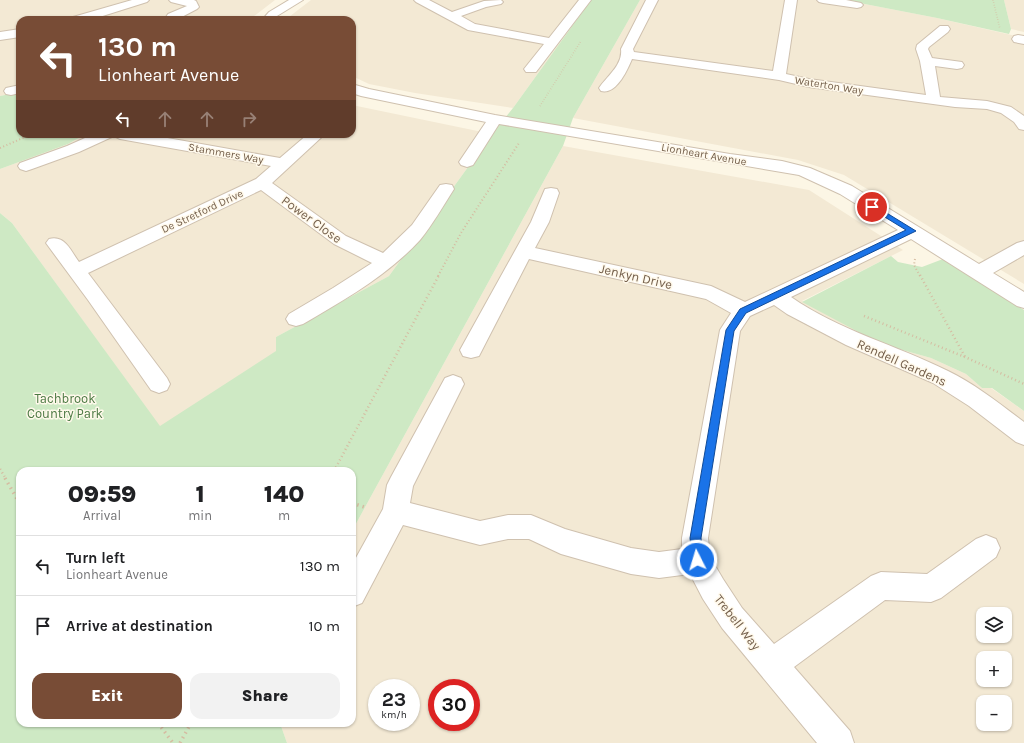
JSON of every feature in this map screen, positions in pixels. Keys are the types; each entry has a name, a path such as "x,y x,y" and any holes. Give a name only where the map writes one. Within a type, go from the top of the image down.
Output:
{"street":[{"path":"99,16 143,0"},
{"path":"174,0 192,3 193,7 176,16"},
{"path":"272,16 297,0"},
{"path":"420,0 472,27 485,31 553,42"},
{"path":"531,69 585,0"},
{"path":"606,88 620,72 628,55 627,49 652,0"},
{"path":"779,76 791,0"},
{"path":"823,0 857,5"},
{"path":"451,16 484,4 497,2"},
{"path":"934,100 927,61 922,48 944,29"},
{"path":"0,36 16,34"},
{"name":"Waterton Way","path":"628,55 779,76 808,83 955,103 987,105 1006,110 1019,119 1024,126"},
{"path":"927,61 958,65"},
{"name":"Lionheart Avenue","path":"357,95 730,159 794,168 829,181 903,235 979,273 1024,301"},
{"path":"1006,110 1024,107"},
{"path":"467,162 495,119"},
{"path":"26,166 73,149 98,138"},
{"name":"Stammers Way","path":"142,138 284,164"},
{"name":"De Stretford Drive","path":"76,272 262,182 313,138"},
{"name":"Power Close","path":"262,182 340,240 386,262"},
{"path":"296,320 342,292 386,262 410,240 446,189"},
{"path":"471,350 525,252 540,222 551,193"},
{"path":"743,311 903,235"},
{"path":"55,243 95,295 159,384"},
{"path":"979,273 1024,247"},
{"name":"Jenkyn Drive","path":"525,252 711,293 732,303 743,311"},
{"name":"Rendell Gardens","path":"776,296 794,309 854,340 941,376 977,400 1024,435"},
{"name":"Trebell Way","path":"743,311 730,330 695,538 697,560 713,589 732,618 838,743"},
{"path":"357,583 396,511 400,485 453,384"},
{"path":"396,511 480,533 508,527 531,527 561,541 631,561 659,565 697,560"},
{"path":"771,664 881,586 931,588 986,548"}],"path":[{"path":"993,0 999,29 1005,30"},
{"path":"336,467 461,233 524,135 528,124 584,37"},
{"path":"0,148 23,138"},
{"path":"903,235 916,253 914,266 965,357"},
{"path":"0,469 16,497"},
{"path":"161,727 173,743"},
{"path":"180,743 189,727"}],"shaded area":[{"path":"0,0 275,0 254,16 16,16 16,93 0,96"},
{"path":"311,0 591,0 513,108 415,93 369,84 356,78 356,16 290,16"},
{"path":"640,0 844,0 937,18 1024,38 1024,284 844,175 798,160 573,118"},
{"path":"1004,0 1024,0 1024,32 1011,29"},
{"path":"356,106 492,134 389,276 276,337 277,351 160,427 12,223 0,213 0,169 68,144 79,138 356,138"},
{"path":"563,146 809,190 903,250 802,301 881,344 931,358 966,374 982,388 991,388 1024,411 1024,743 287,743 281,727 356,727 356,524"}],"green space":[{"name":"Tachbrook Country Park","path":"591,0 640,0 573,118 563,146 356,524 356,467 16,467 16,727 281,727 287,743 0,743 0,213 12,223 160,426 276,351 276,337 389,276 492,134 513,108"},
{"path":"844,0 1004,0 1011,29 1009,34"},
{"path":"16,93 16,138 79,138 68,144 0,169 0,96"},
{"path":"891,256 898,262 922,267 943,259 1024,310 1024,411 992,388 982,388 966,374 931,358 881,344 802,302"}],"route":[{"path":"697,560 695,538 730,330 743,311 894,238 912,231 872,207"}]}
